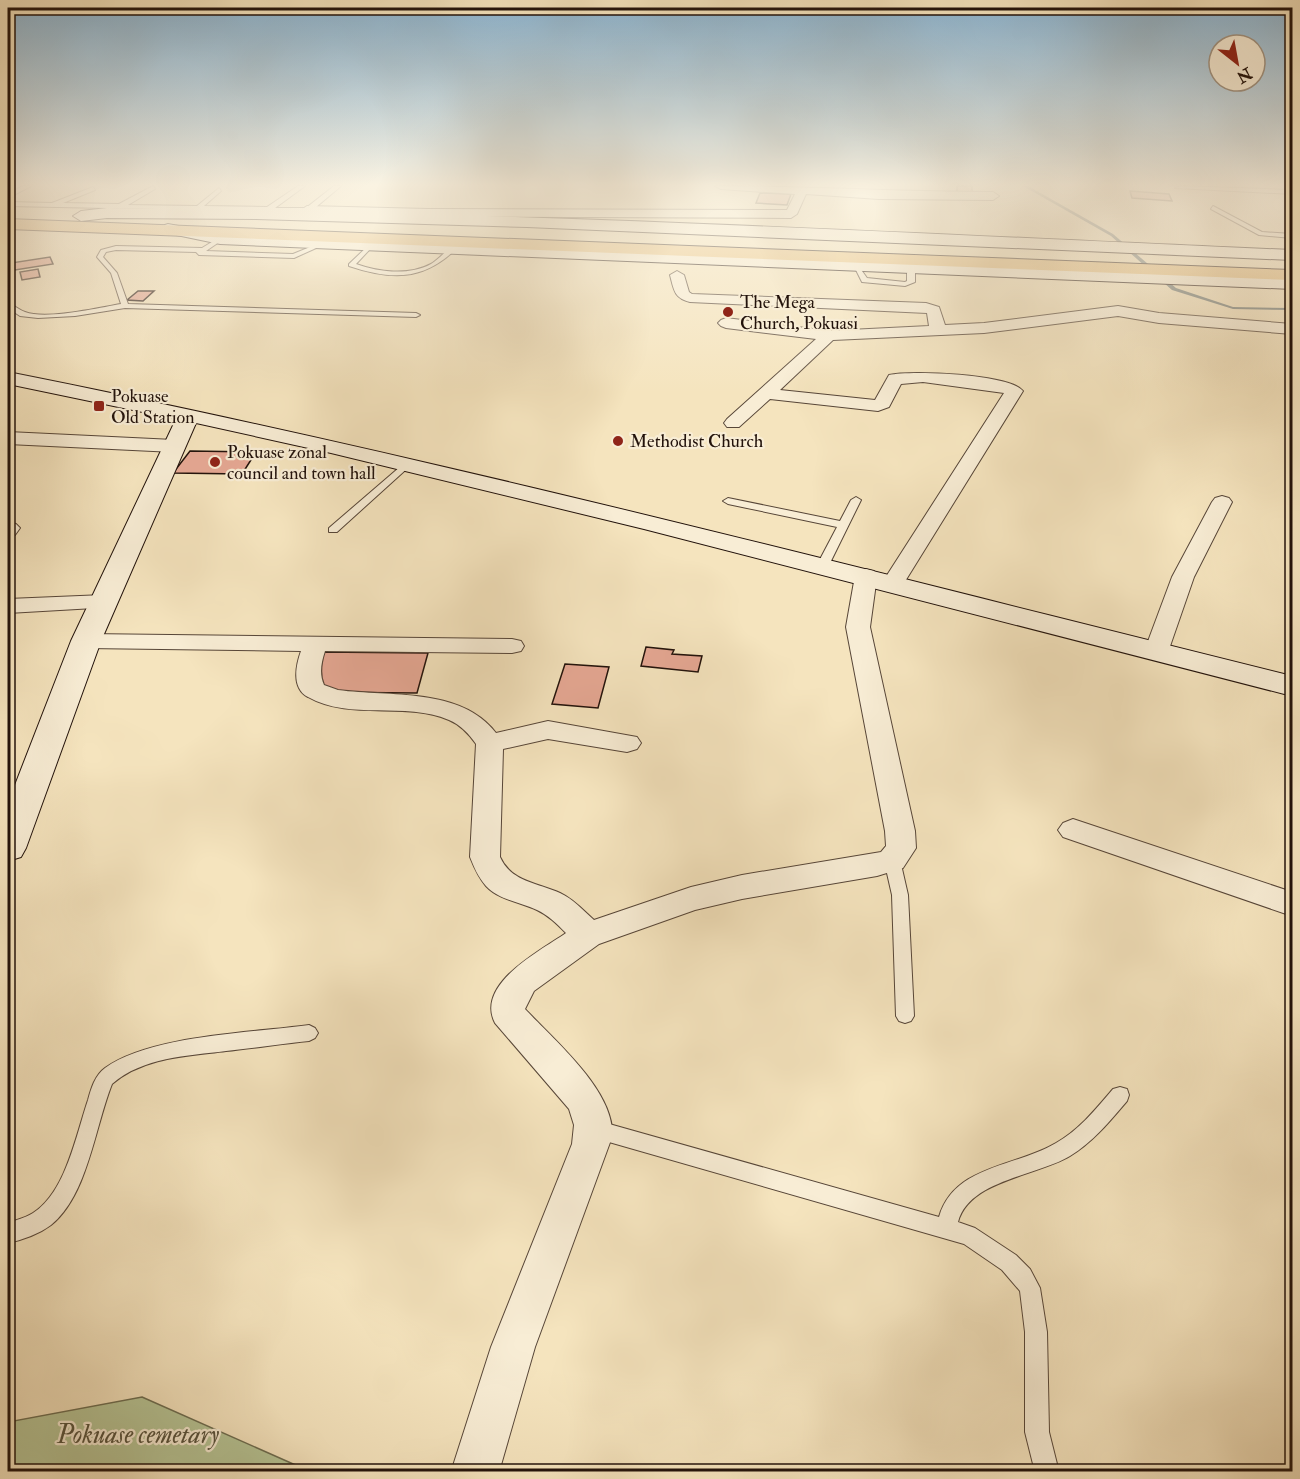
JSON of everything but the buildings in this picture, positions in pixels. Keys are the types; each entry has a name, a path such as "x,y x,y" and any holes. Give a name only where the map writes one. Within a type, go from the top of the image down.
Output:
{"highway":[{"path":"1042,255 1108,257"},
{"path":"1058,255 1108,257"},
{"path":"1154,259 1293,264"},
{"path":"1154,259 1293,275"}],"main road":[{"path":"578,255 913,268 1108,257 1154,259 1292,255"},
{"path":"1102,255 1154,259 1200,255"},
{"path":"1154,259 1293,284"},
{"path":"8,378 408,463 879,579 1293,686"},
{"path":"8,848 86,641 189,415"}],"street":[{"path":"677,275 682,295 690,298 927,307 934,310 938,331"},
{"path":"726,323 829,336 984,328 1118,311 1159,318 1293,329"},
{"path":"733,423 829,336"},
{"path":"475,1472 492,1408 516,1336 595,1129 591,1113 582,1097 507,1013 510,999 522,981 588,935 691,899 742,887 877,865 892,860 901,848 900,831 858,627 879,579 1014,391 1005,386 923,377 895,380 884,403 878,406 764,393"},
{"path":"8,438 174,446"},
{"path":"1156,652 1183,577 1222,502"},
{"path":"8,606 104,602"},
{"path":"86,641 512,646"},
{"path":"315,644 307,669 308,680 315,692 337,697 444,709 465,716 483,729 490,743 484,857 490,872 503,884 561,909 588,935"},
{"path":"490,743 548,730 627,743"},
{"path":"1073,830 1293,904"}],"lane":[{"path":"101,255 100,257 114,273 125,306"},
{"path":"263,255 296,255"},
{"path":"361,255 351,265 370,272 414,272 434,265 446,255"},
{"path":"8,305 23,314 38,315 75,314 125,306 417,315"},
{"path":"333,530 408,463"},
{"path":"823,565 856,500"},
{"path":"728,501 843,525"},
{"path":"892,860 900,895 905,1016"},
{"path":"8,1233 29,1227 46,1217 57,1204 69,1182 100,1090 105,1079 117,1070 142,1058 173,1050 309,1033"},
{"path":"946,1229 955,1202 970,1189 996,1176 1040,1162 1062,1151 1084,1136 1120,1095"},
{"path":"595,1129 968,1235 1005,1257 1029,1287 1037,1331 1035,1417 1038,1450 1047,1472"}],"green space":[{"name":"Pokuase cemetary","path":"142,1397 309,1471 8,1471 8,1422"}],"waterway":[{"path":"1135,255 1174,289 1233,308 1292,309"}],"place":[{"name":"The Mega Church, Pokuasi","path":"728,312"},
{"name":"Pokuase Old Station","path":"99,406"},
{"name":"Methodist Church","path":"618,441"},
{"name":"Pokuase zonal council and town hall","path":"215,462"}]}
